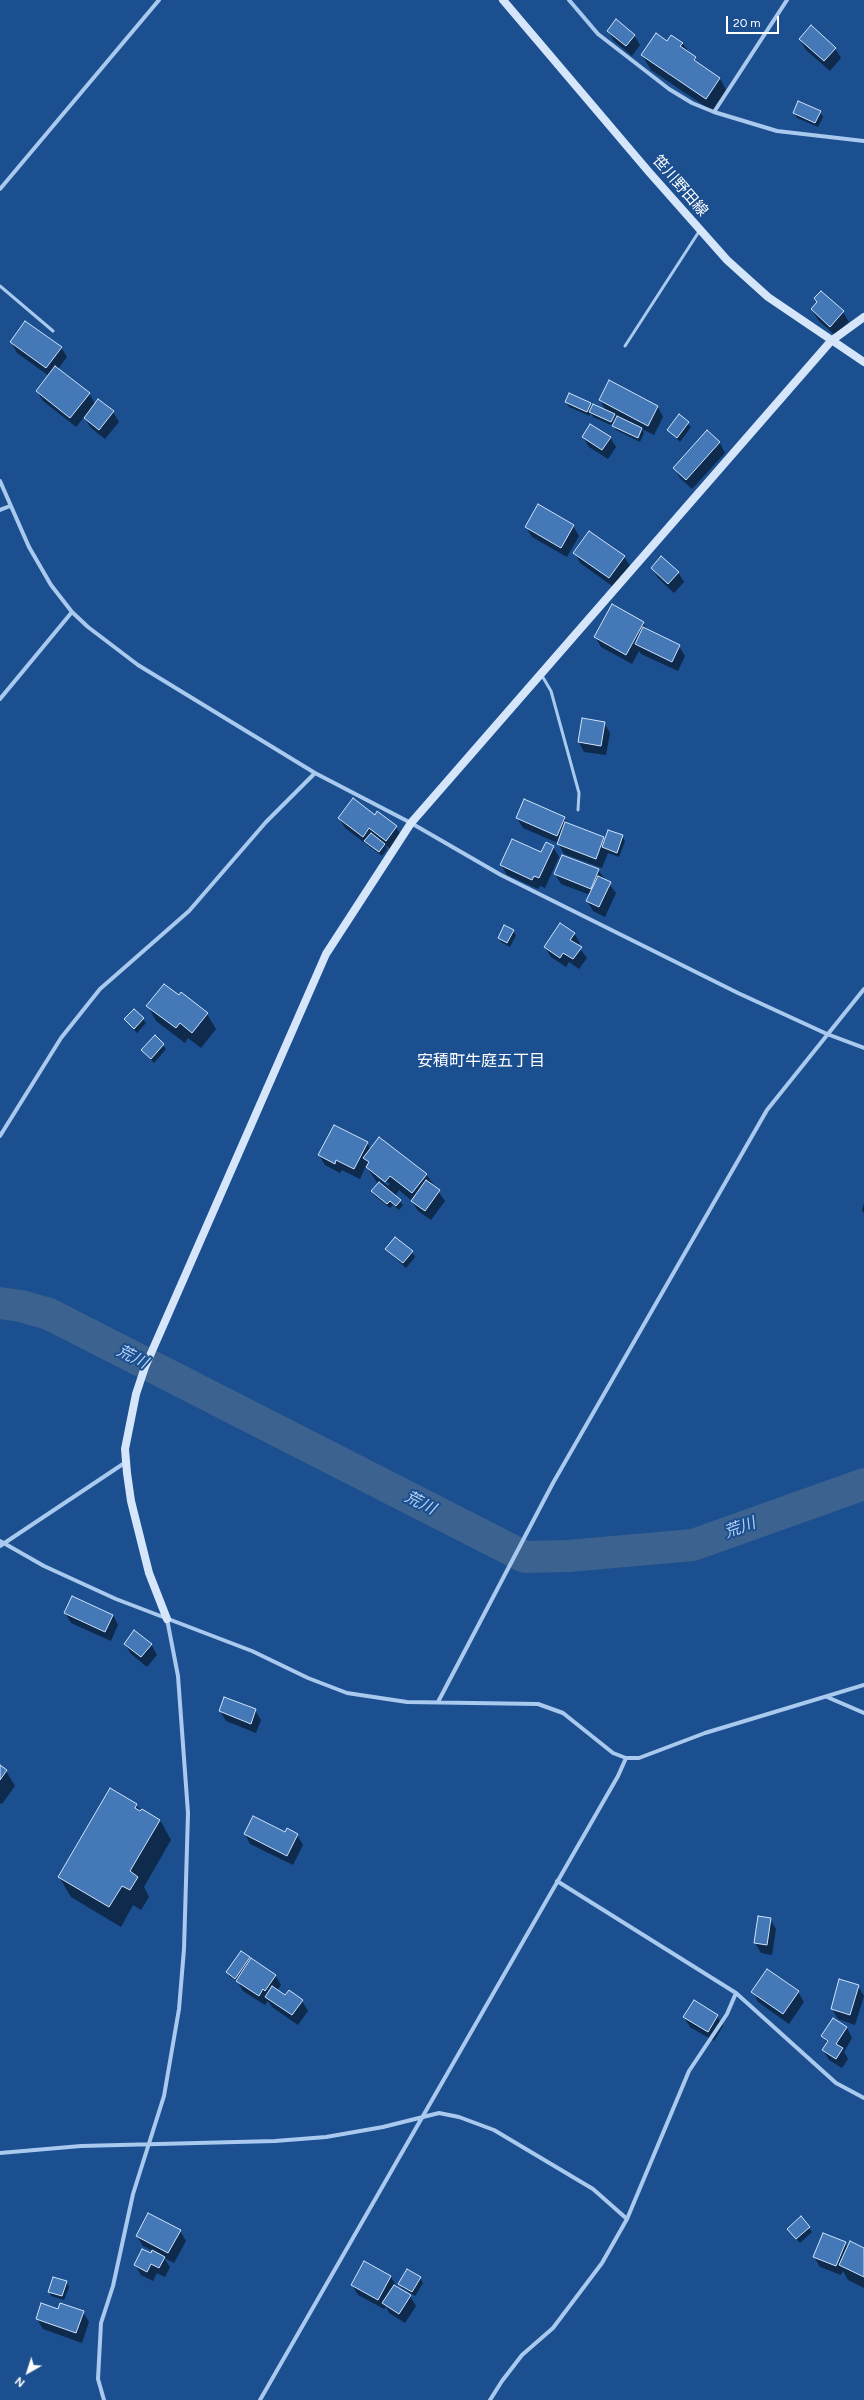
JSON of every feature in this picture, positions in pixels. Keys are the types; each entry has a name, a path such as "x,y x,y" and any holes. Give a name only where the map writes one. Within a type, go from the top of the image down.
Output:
{"street":[{"path":"0,189 159,0"},
{"name":"笹川野田線","path":"503,0 727,260 768,297 864,362"},
{"path":"569,0 598,34 663,85 692,103 714,112 777,131 864,142"},
{"path":"714,112 787,0"},
{"path":"104,2400 98,2379 101,2323 113,2286 133,2194 164,2096 179,2009 184,1949 188,1850 185,1759 178,1676 166,1620 149,1572 131,1501 126,1462 127,1433 136,1394 145,1367 326,954 411,823 831,341 864,317"},
{"path":"0,481 10,506 40,569 72,612 111,646 138,664 315,772 411,823 501,875 738,993 827,1034 864,1048"},
{"path":"0,510 10,506"},
{"path":"0,699 72,612"},
{"path":"0,1136 61,1038 100,989 189,911 266,822 315,772"},
{"path":"438,1702 553,1483 767,1110 864,989"},
{"path":"1,1544 126,1462"},
{"path":"1,1544 81,1583 166,1620 252,1651 308,1678 347,1693 383,1700 538,1704 553,1708 575,1721 613,1753 626,1758 639,1758 705,1733 864,1685"},
{"path":"827,1697 864,1713"},
{"path":"260,2400 618,1776 626,1758"},
{"path":"557,1881 736,1992 836,2083 864,2098"},
{"path":"490,2400 502,2381 522,2355 553,2328 602,2263 626,2219 689,2071 724,2019 736,1992"},
{"path":"0,2153 81,2146 276,2141 326,2137 421,2119 439,2113 459,2117 494,2130 593,2189 626,2219"}],"lane":[{"path":"625,346 700,230"},
{"path":"0,286 53,331"},
{"path":"541,674 553,699 579,793 578,810"}],"building":[{"path":"616,19 635,35 626,46 607,31"},
{"path":"811,25 836,48 824,61 799,39"},
{"path":"656,33 667,41 671,35 683,43 680,46 696,57 694,60 720,78 706,99 641,55"},
{"path":"798,101 821,111 815,123 793,113"},
{"path":"821,291 844,311 830,327 811,309 817,302 814,298"},
{"path":"25,321 62,347 46,368 10,342"},
{"path":"55,366 90,393 70,418 36,391"},
{"path":"609,380 658,406 648,426 599,400"},
{"path":"569,393 591,403 587,412 565,402"},
{"path":"98,399 114,411 99,430 84,418"},
{"path":"593,404 615,414 611,422 589,412"},
{"path":"679,414 689,422 677,438 667,430"},
{"path":"617,416 642,428 638,438 612,426"},
{"path":"590,424 611,437 602,450 582,437"},
{"path":"707,430 720,442 686,480 673,468"},
{"path":"538,504 574,525 561,548 525,527"},
{"path":"589,531 625,556 609,578 573,553"},
{"path":"661,556 679,572 668,584 651,568"},
{"path":"612,604 644,622 626,655 594,637"},
{"path":"643,627 680,645 672,662 635,644"},
{"path":"582,718 605,722 601,746 578,742"},
{"path":"353,798 375,815 377,811 397,826 386,841 369,828 363,837 338,818"},
{"path":"524,799 565,817 557,836 516,818"},
{"path":"565,822 604,837 596,859 557,844"},
{"path":"608,830 623,835 617,853 602,847"},
{"path":"371,833 385,844 379,852 364,841"},
{"path":"512,839 541,852 546,842 554,846 539,878 534,876 532,880 500,865"},
{"path":"562,855 599,869 591,889 554,874"},
{"path":"598,876 611,882 599,907 586,901"},
{"path":"560,923 575,933 570,940 582,947 573,959 563,953 560,958 544,947"},
{"path":"504,925 514,930 507,943 498,938"},
{"path":"164,984 179,995 181,992 208,1013 192,1033 180,1023 176,1028 146,1006"},
{"path":"134,1009 144,1018 134,1029 124,1019"},
{"path":"155,1035 164,1044 151,1059 141,1050"},
{"path":"334,1125 368,1142 354,1169 336,1160 335,1164 318,1155"},
{"path":"379,1137 427,1174 412,1193 390,1176 385,1182 366,1167 369,1162 363,1158"},
{"path":"426,1180 440,1190 425,1211 411,1201"},
{"path":"379,1182 401,1200 396,1206 390,1201 387,1204 371,1191"},
{"path":"395,1237 413,1251 403,1263 385,1249"},
{"path":"72,1596 113,1615 105,1632 64,1613"},
{"path":"134,1630 152,1644 141,1657 124,1644"},
{"path":"224,1697 256,1709 251,1724 219,1711"},
{"path":"0,1765 7,1770 0,1780"},
{"path":"110,1788 137,1804 135,1808 140,1811 142,1809 160,1820 130,1871 138,1877 130,1890 122,1886 109,1907 58,1877"},
{"path":"253,1816 285,1832 287,1828 298,1834 287,1856 244,1834"},
{"path":"758,1916 771,1918 767,1945 754,1943"},
{"path":"241,1951 250,1957 235,1979 226,1972"},
{"path":"251,1958 276,1975 265,1991 263,1989 259,1996 236,1981"},
{"path":"767,1969 799,1991 783,2014 751,1992"},
{"path":"839,1979 859,1985 850,2015 831,2009"},
{"path":"272,1986 285,1995 289,1990 303,2000 292,2015 265,1997"},
{"path":"694,2000 718,2015 708,2032 683,2017"},
{"path":"833,2018 847,2027 836,2044 843,2048 836,2059 822,2050 828,2041 821,2036"},
{"path":"148,2213 181,2230 168,2253 136,2236"},
{"path":"801,2216 810,2227 796,2239 787,2229"},
{"path":"823,2233 846,2242 836,2266 813,2257"},
{"path":"850,2241 864,2248 864,2277 839,2265"},
{"path":"142,2249 151,2253 152,2250 165,2257 159,2268 151,2264 147,2272 134,2265"},
{"path":"364,2261 391,2276 378,2300 351,2285"},
{"path":"407,2269 421,2277 412,2292 398,2284"},
{"path":"53,2277 67,2281 62,2296 48,2292"},
{"path":"394,2285 411,2295 399,2314 382,2303"},
{"path":"41,2303 58,2309 60,2303 84,2311 76,2333 36,2319"}],"waterway":[{"name":"荒川","path":"0,1303 21,1306 49,1314 525,1557 568,1556 693,1545 864,1484"}],"district":[{"name":"安積町牛庭五丁目","path":"481,1061"}]}
